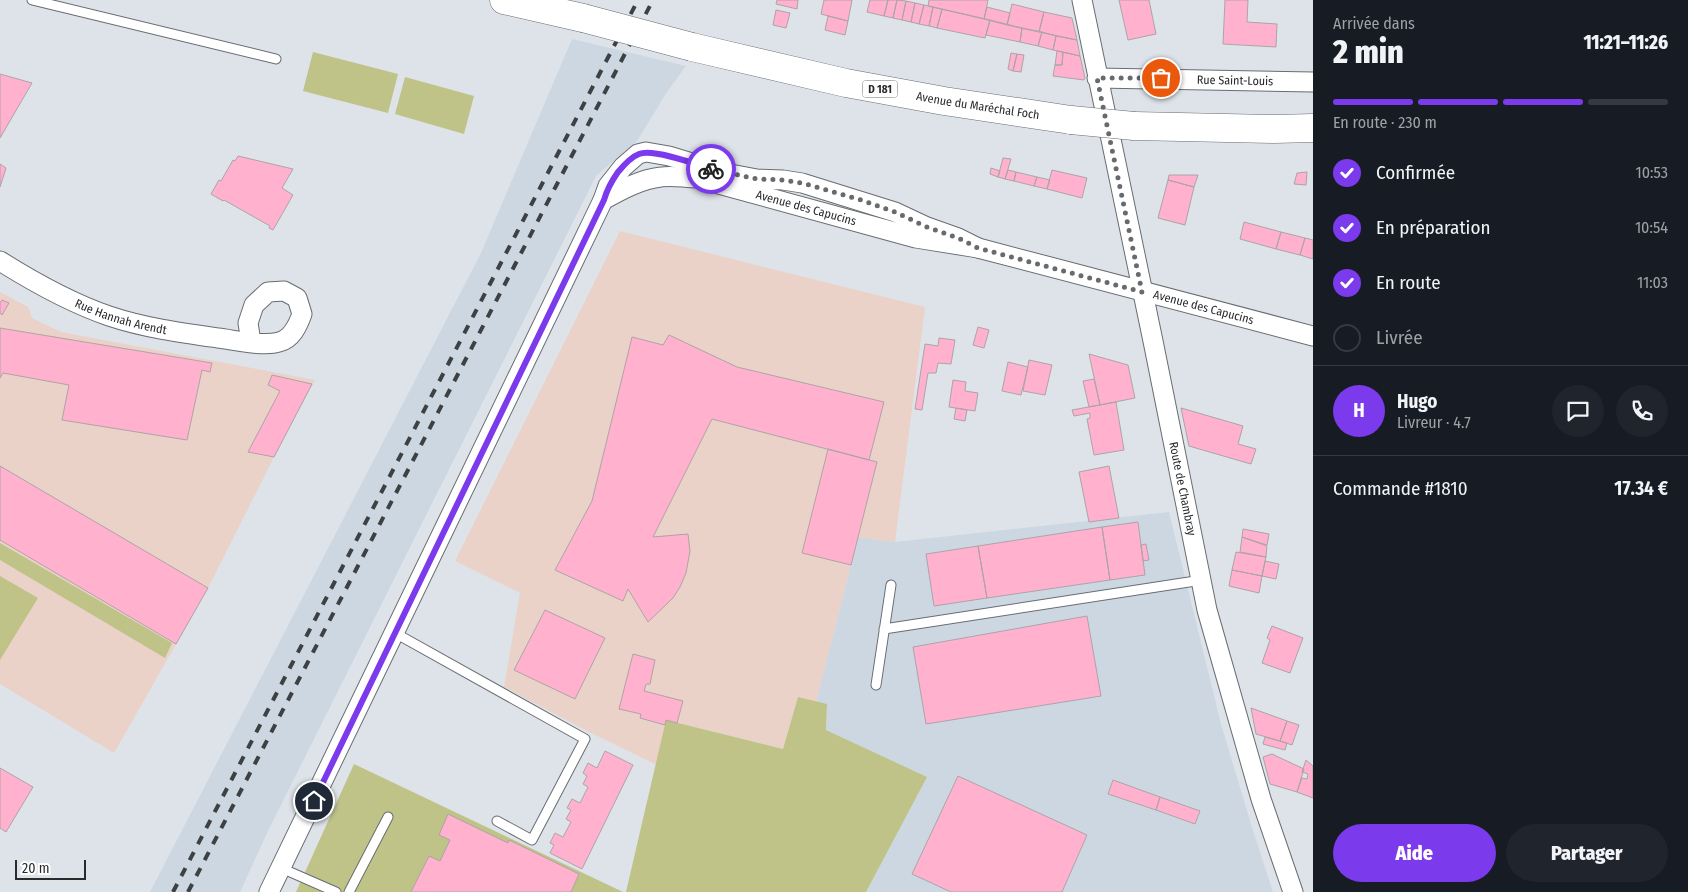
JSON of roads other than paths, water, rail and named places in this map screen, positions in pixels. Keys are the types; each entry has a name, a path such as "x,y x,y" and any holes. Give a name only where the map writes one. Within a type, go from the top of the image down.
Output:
{"main road":[{"name":"Avenue du Maréchal Foch","path":"504,0 846,83 944,101 1070,120 1134,126 1313,128"}],"street":[{"name":"Route de Chambray","path":"1082,0 1207,610 1261,798 1293,892"},
{"name":"Rue Saint-Louis","path":"1097,78 1313,82"},
{"name":"Avenue des Capucins","path":"604,200 608,186 622,167 638,154 646,152 669,156 725,173 757,179 802,183 895,212 978,248"},
{"name":"Avenue des Capucins","path":"604,200 635,184 662,176 697,178 916,238 978,248 1313,336"},
{"path":"269,892 604,200"},
{"name":"Rue Hannah Arendt","path":"0,262 58,295 110,316 163,330 251,342"}],"lane":[{"path":"32,0 276,59"},
{"path":"884,629 1202,580"},
{"path":"876,685 891,585"},
{"path":"395,632 585,739 532,840 497,821"},
{"path":"349,892 388,817"},
{"path":"281,868 336,892"}],"railway":[{"path":"173,892 638,0"},
{"path":"188,892 653,0"}]}
